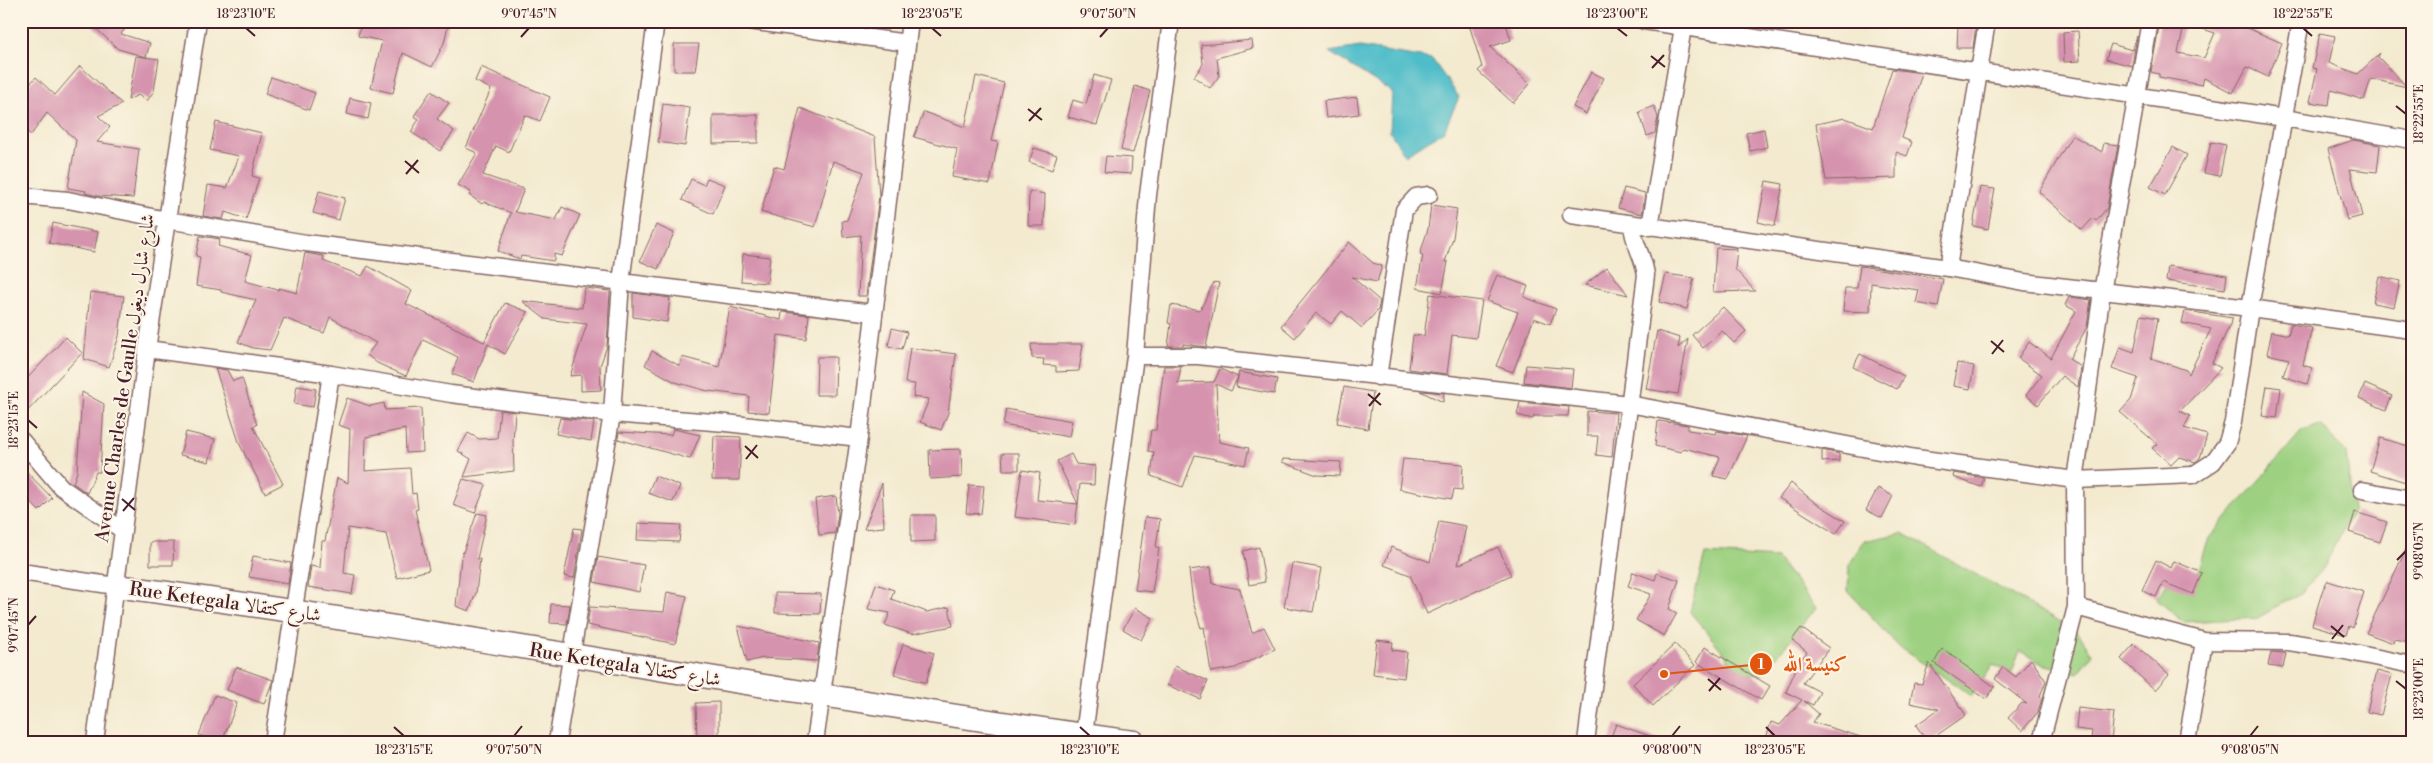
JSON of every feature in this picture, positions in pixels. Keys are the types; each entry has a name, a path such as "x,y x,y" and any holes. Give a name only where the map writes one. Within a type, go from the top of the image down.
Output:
{"street":[{"name":"Avenue Charles de Gaulle شارع شارل ديغول","path":"95,742 147,349 198,21"},
{"path":"557,742 612,414 620,282 656,21"},
{"path":"749,21 907,42"},
{"path":"815,742 859,438 910,21"},
{"path":"1083,738 1135,356 1148,195 1171,21"},
{"path":"1644,21 1684,24 2284,118 2412,140"},
{"path":"1948,268 1987,21"},
{"path":"2041,742 2076,608 2075,480 2102,292 2150,21"},
{"path":"1135,356 1198,356 1629,404 1916,458 2075,480 2193,475 2213,462 2227,443 2231,429 2250,308 2301,21"},
{"path":"1650,227 1684,24"},
{"path":"1378,377 1404,210 1410,201 1416,197 1429,195"},
{"path":"21,196 68,200 168,220 306,243 873,313"},
{"path":"1571,215 1948,268 2024,282 2250,308 2412,330"},
{"path":"1586,742 1646,275 1642,256 1633,236 1632,225"},
{"path":"147,349 331,374 451,394 612,414 726,423 859,438"},
{"path":"273,742 331,374"},
{"path":"21,440 61,487 122,530"},
{"path":"2362,490 2412,499"},
{"path":"21,572 116,586"},
{"name":"Rue Ketegala شارع كتقالا","path":"116,586 293,610 1083,738 1134,742"},
{"path":"2076,608 2204,641 2289,642 2340,650 2412,665"},
{"path":"2187,742 2204,641"}],"green space":[{"path":"2321,425 2346,453 2353,510 2323,569 2302,592 2258,618 2184,622 2156,599 2175,572 2198,572 2209,538 2302,431"},
{"path":"1902,533 2075,630 2093,654 2078,673 2042,664 2020,651 2012,673 1993,665 1972,696 1900,648 1848,591 1849,565 1864,541"},
{"path":"1705,554 1777,558 1816,608 1762,675 1725,671 1729,659 1690,612"}],"water":[{"path":"1360,47 1432,59 1459,97 1444,131 1405,155 1390,132 1392,92 1329,52"}],"building":[{"path":"88,21 131,21 121,34 150,43 146,57 118,49"},
{"path":"362,21 449,21 444,43 432,67 403,53 393,93 371,88 382,41 358,36"},
{"path":"1468,21 1505,21 1511,40 1490,47 1530,84 1513,103 1478,71 1482,67"},
{"path":"2160,21 2185,21 2178,53 2204,58 2215,33 2188,24 2188,21 2231,21 2282,43 2268,77 2247,67 2233,93 2204,78 2202,85 2159,77 2159,74 2151,72"},
{"path":"1958,24 1976,25 1973,48 1957,48"},
{"path":"2078,31 2080,61 2064,62 2063,32"},
{"path":"2320,33 2335,36 2329,63 2358,74 2380,53 2378,57 2407,87 2371,79 2364,100 2331,90 2329,105 2310,102 2317,69 2312,68"},
{"path":"2137,36 2132,66 2106,59 2111,44 2132,50"},
{"path":"1252,40 1253,48 1217,58 1219,76 1210,88 1194,77 1203,64 1201,45"},
{"path":"674,44 699,44 695,71 674,71"},
{"path":"136,56 159,59 154,91 147,101 138,95 128,100"},
{"path":"80,66 122,104 98,116 110,127 97,142 139,149 133,198 98,196 85,193 86,191 68,188 76,140 47,113 31,135 21,128 21,101 27,94 23,91 36,77 55,95"},
{"path":"481,67 550,97 540,121 525,115 509,152 496,146 483,175 524,189 515,212 556,220 562,207 580,215 562,256 554,254 554,261 521,256 520,259 498,251 511,213 484,202 482,204 469,195 471,192 458,185 477,153 466,148 491,89 475,81"},
{"path":"1892,69 1922,73 1902,138 1912,142 1907,156 1896,152 1896,178 1826,180 1816,124 1845,118 1873,128"},
{"path":"1591,72 1604,78 1586,114 1573,107"},
{"path":"1094,75 1111,80 1097,125 1068,117 1073,100 1086,104"},
{"path":"976,76 1004,83 991,141 998,142 990,184 952,177 957,149 914,137 924,112 965,127"},
{"path":"271,77 315,93 309,110 265,94"},
{"path":"1135,86 1150,91 1133,153 1121,150"},
{"path":"431,91 449,103 437,119 454,131 440,151 411,132 419,119 414,116"},
{"path":"1357,97 1359,114 1326,118 1324,101"},
{"path":"350,98 371,103 368,119 347,114"},
{"path":"663,104 690,108 685,146 658,142"},
{"path":"1654,106 1658,117 1655,133 1647,136 1639,112"},
{"path":"800,108 875,137 879,196 866,296 858,296 861,235 843,237 842,221 847,220 864,172 833,161 815,227 761,212 774,166 784,169"},
{"path":"713,115 758,115 758,143 713,144"},
{"path":"216,122 262,133 252,176 259,178 246,219 225,212 223,219 203,216 208,185 227,188 239,156 210,150"},
{"path":"1764,129 1767,147 1750,151 1746,133"},
{"path":"2072,135 2102,152 2104,143 2118,145 2107,208 2096,221 2093,218 2082,230 2039,192"},
{"path":"2353,140 2380,145 2377,172 2350,169 2362,216 2347,220 2328,149"},
{"path":"2211,142 2226,145 2220,176 2204,173"},
{"path":"2173,147 2187,155 2165,195 2150,187"},
{"path":"1034,148 1057,155 1052,170 1029,162"},
{"path":"1106,156 1132,158 1131,174 1104,172"},
{"path":"707,178 725,185 713,214 682,200 691,179 704,185"},
{"path":"1766,181 1783,184 1775,226 1758,222"},
{"path":"1980,187 1995,189 1988,229 1973,226"},
{"path":"1624,188 1645,193 1642,214 1618,208"},
{"path":"319,191 345,198 339,220 313,213"},
{"path":"1029,191 1045,194 1044,226 1028,226"},
{"path":"1431,205 1457,209 1453,238 1445,262 1448,262 1442,293 1417,288 1423,255 1420,254 1428,229"},
{"path":"53,223 98,232 94,252 49,243"},
{"path":"656,225 674,233 658,269 640,261"},
{"path":"200,236 220,239 218,246 252,255 245,281 278,290 279,288 297,293 305,253 324,256 323,261 362,276 368,266 412,291 406,304 484,342 505,303 528,312 505,354 488,344 474,382 452,374 458,357 423,340 406,376 377,363 367,355 376,343 330,317 324,333 284,318 270,350 253,348 238,342 256,300 221,292 221,290 196,286 200,257 196,256"},
{"path":"1349,242 1373,263 1382,266 1377,282 1352,277 1380,301 1378,310 1362,328 1342,311 1331,324 1316,313 1295,338 1281,326"},
{"path":"1716,248 1737,249 1735,269 1755,291 1713,292"},
{"path":"743,254 770,257 767,283 741,281"},
{"path":"1860,266 1943,279 1938,307 1916,303 1919,290 1871,283 1870,312 1843,311 1845,288 1857,288"},
{"path":"2168,266 2227,275 2225,289 2166,281"},
{"path":"1607,267 1628,295 1585,285"},
{"path":"1666,274 1694,278 1687,309 1659,302"},
{"path":"1497,275 1528,286 1524,297 1556,309 1550,324 1534,318 1513,372 1496,366 1518,312 1487,301"},
{"path":"2379,276 2400,281 2394,307 2373,303"},
{"path":"1214,282 1219,283 1206,347 1183,344 1183,346 1168,346 1171,324 1168,323 1171,305 1200,310"},
{"path":"584,288 610,291 607,346 600,366 601,390 581,391 581,375 570,376 587,324 545,319 522,301 582,308"},
{"path":"90,292 124,296 119,336 109,367 84,359"},
{"path":"633,293 670,298 667,322 633,317"},
{"path":"1430,294 1482,301 1476,338 1452,335 1447,374 1409,369 1413,335 1424,336"},
{"path":"2069,297 2091,300 2087,327 2069,359 2081,367 2078,387 2062,376 2038,405 2026,395 2042,375 2018,358 2029,342 2051,358 2076,311 2065,305"},
{"path":"730,307 781,320 782,312 809,315 806,339 778,335 769,413 748,411 749,396 708,391 675,382 645,365 652,351 680,366 682,357 719,367"},
{"path":"1723,307 1746,331 1734,343 1722,331 1703,348 1692,335"},
{"path":"2185,311 2233,318 2212,363 2221,368 2180,411 2190,416 2184,428 2207,435 2200,458 2195,462 2179,457 2171,465 2152,448 2157,444 2120,412 2131,400 2138,378 2112,369 2120,347 2134,352 2141,315 2158,318 2151,358 2186,370 2189,374 2211,329 2182,323"},
{"path":"2291,324 2312,328 2303,365 2312,368 2307,384 2283,376 2289,359 2267,354 2272,331 2288,335"},
{"path":"892,328 907,332 902,349 888,346"},
{"path":"1657,331 1680,338 1678,348 1688,339 1678,394 1646,389"},
{"path":"66,337 82,353 21,418 21,385"},
{"path":"1031,344 1083,344 1079,371 1056,372 1056,366 1043,365 1044,359 1032,358"},
{"path":"910,348 956,354 948,413 941,430 920,422 929,399 913,397 915,384 905,383"},
{"path":"1860,354 1904,376 1897,389 1853,367"},
{"path":"817,357 836,357 835,395 816,395"},
{"path":"1957,363 1974,366 1970,389 1953,386"},
{"path":"1526,365 1573,369 1571,388 1524,382"},
{"path":"1164,366 1181,366 1178,383 1214,382 1220,369 1238,377 1231,391 1216,384 1219,442 1249,448 1245,465 1195,455 1183,487 1151,476 1154,452 1148,451 1151,430 1156,430"},
{"path":"215,368 227,370 233,381 242,378 257,425 253,426 283,484 265,493 240,445"},
{"path":"1239,372 1277,379 1274,394 1236,387"},
{"path":"2365,384 2392,396 2386,410 2359,398"},
{"path":"297,386 316,389 313,407 294,404"},
{"path":"2267,386 2281,388 2277,418 2262,416"},
{"path":"1344,387 1373,392 1368,429 1337,423"},
{"path":"1420,391 1444,393 1443,402"},
{"path":"82,392 104,404 100,472 96,472 87,493 73,483 77,472"},
{"path":"347,398 370,406 384,403 385,410 421,408 423,452 406,453 405,429 366,437 365,471 410,468 412,494 416,493 418,509 415,510 429,570 397,578 386,534 348,528 344,573 355,575 352,594 308,587 311,566 320,568 322,541 325,541 337,478 348,483 350,429 338,425"},
{"path":"1520,402 1569,407 1568,416 1534,416 1533,419 1517,415"},
{"path":"1006,409 1072,421 1069,437 1003,425"},
{"path":"500,410 515,412 513,441 514,471 464,477 471,459 458,451 468,433 479,439 497,438"},
{"path":"1587,411 1616,413 1612,457 1596,455 1598,436 1587,436"},
{"path":"560,418 594,422 591,441 556,434"},
{"path":"1658,421 1688,425 1688,430 1716,434 1717,431 1747,436 1728,479 1713,476 1720,457 1683,448 1681,452 1655,446"},
{"path":"673,429 700,435 690,459 618,439 619,432 671,435"},
{"path":"186,432 215,439 209,462 180,455"},
{"path":"714,436 741,437 739,480 712,480"},
{"path":"2380,438 2412,447 2412,484 2370,471"},
{"path":"961,449 962,477 930,479 929,450"},
{"path":"1822,450 1839,454 1839,461 1822,462"},
{"path":"1002,453 1019,453 1019,470 1003,470"},
{"path":"1071,454 1076,464 1095,466 1094,485 1080,484 1078,504 1057,461"},
{"path":"1283,459 1341,462 1340,476 1317,475 1282,462"},
{"path":"1403,459 1463,464 1462,490 1454,489 1452,499 1399,489"},
{"path":"21,466 52,498 39,511 21,492"},
{"path":"1022,470 1040,473 1037,500 1078,504 1075,525 1015,517"},
{"path":"1954,473 1984,478 1981,487 1953,477"},
{"path":"655,476 680,486 673,502 648,493"},
{"path":"463,479 486,485 475,513 453,505"},
{"path":"882,483 884,527 864,529"},
{"path":"1791,483 1813,501 1845,521 1836,534 1779,498"},
{"path":"969,485 984,486 981,514 966,513"},
{"path":"1878,488 1893,496 1882,518 1866,510"},
{"path":"836,496 838,514 835,533 819,535 815,499"},
{"path":"2355,512 2387,522 2380,542 2349,532"},
{"path":"477,513 487,515 477,559 480,559 476,593 469,611 456,606 461,558"},
{"path":"911,515 935,515 935,541 911,542"},
{"path":"1145,517 1160,519 1156,547 1159,548 1152,592 1135,590"},
{"path":"1439,521 1466,526 1458,565 1498,547 1511,575 1427,614 1410,575 1384,565 1391,547 1430,562"},
{"path":"638,523 681,525 679,542 637,540"},
{"path":"574,528 582,529 574,578 564,576"},
{"path":"2412,537 2412,629 2409,642 2394,639 2393,643 2366,633"},
{"path":"150,542 174,542 173,565 150,565"},
{"path":"1259,547 1265,582 1249,585 1243,551"},
{"path":"253,556 291,563 288,584 249,577"},
{"path":"598,557 644,565 639,592 594,582"},
{"path":"2156,560 2171,568 2174,561 2202,573 2193,594 2163,582 2156,597 2142,590"},
{"path":"1292,563 1321,568 1313,612 1284,607"},
{"path":"1211,567 1213,584 1240,589 1252,633 1264,627 1275,649 1235,668 1211,672 1204,627 1201,628 1193,602 1189,570"},
{"path":"1633,572 1655,580 1657,573 1679,580 1669,609 1677,613 1664,636 1636,620 1651,594 1628,586"},
{"path":"2328,581 2364,592 2353,628 2349,626 2346,635 2312,625 2323,589"},
{"path":"876,584 894,590 891,599 927,612 949,607 953,626 912,634 885,625 890,613 868,609"},
{"path":"667,592 687,596 675,644 587,625 590,607 664,612"},
{"path":"775,593 821,594 820,614 775,613"},
{"path":"551,604 570,605 567,624 550,623"},
{"path":"1135,608 1153,618 1141,640 1123,629"},
{"path":"738,626 819,643 817,661 763,658 747,662"},
{"path":"1801,628 1829,648 1803,683 1820,692 1813,705 1804,701 1819,714 1812,722 1864,738 1864,742 1765,742 1771,722 1780,725 1802,700 1786,692 1798,664 1807,652 1792,640"},
{"path":"1377,640 1393,642 1392,650 1407,652 1404,678 1373,674"},
{"path":"903,644 934,653 926,683 894,674"},
{"path":"1675,644 1695,665 1653,706 1633,684"},
{"path":"2134,644 2169,674 2155,690 2121,659"},
{"path":"1705,647 1770,686 1761,700 1696,662"},
{"path":"1942,649 1961,660 1960,662 1995,687 1986,699 1934,663"},
{"path":"2271,652 2286,653 2283,668 2268,666"},
{"path":"2031,659 2046,681 2040,696 2042,698 2038,712 2022,731 2008,718 2022,703 2027,704 1995,679 2003,667 2016,677"},
{"path":"1929,663 1966,715 1927,742 1916,725 1939,709 1910,703 1914,683 1922,684"},
{"path":"1175,666 1208,681 1200,699 1167,685"},
{"path":"236,667 273,680 264,704 227,690"},
{"path":"2377,671 2392,675 2381,715 2367,712"},
{"path":"215,695 237,703 222,742 199,735"},
{"path":"719,702 719,742 697,742 696,703"},
{"path":"2078,708 2114,712 2111,742 2091,740 2092,731 2076,729"},
{"path":"1616,724 1661,740 1660,742 1609,742"}],"place":[{"name":"كنيسة الله","path":"1664,674"}]}
